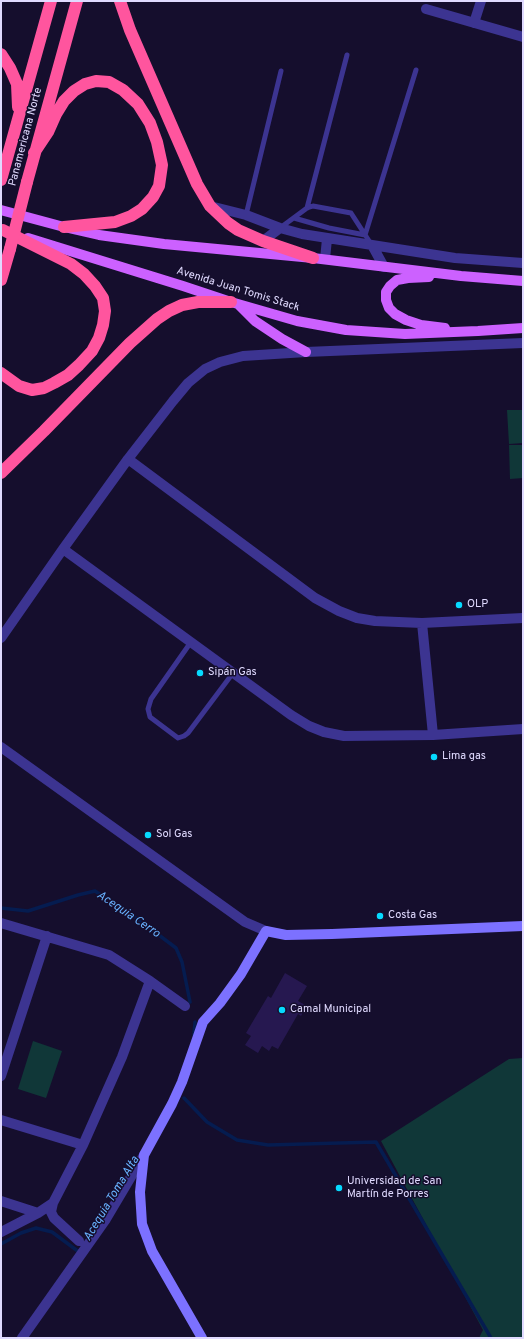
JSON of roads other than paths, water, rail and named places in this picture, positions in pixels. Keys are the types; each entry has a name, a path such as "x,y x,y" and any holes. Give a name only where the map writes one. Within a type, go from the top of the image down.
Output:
{"highway":[{"name":"Panamericana Norte","path":"2,178 51,1"},
{"name":"Panamericana Norte","path":"1,280 34,154 77,1"},
{"path":"120,1 130,30 197,184 210,206 238,230 263,242 319,259"},
{"path":"1,54 10,68 16,84 19,115"},
{"path":"34,154 64,102 85,84 96,81 109,82 123,90 138,104 150,123 157,142 162,165 159,186 153,198 142,209 131,216 115,222 64,227"},
{"path":"1,373 19,386 32,390 44,388 54,384 68,375 92,351 104,325 105,311 103,298 84,274 71,264 2,230"},
{"path":"1,473 130,343 157,319 182,305 198,302 235,304"}],"main road":[{"path":"1,210 100,235 164,244 319,259 461,276 523,281"},
{"name":"Avenida Juan Tomis Stack","path":"2,230 183,286 235,304 297,322 346,330 405,334 478,332 523,328"},
{"path":"461,276 408,278 397,280 386,292 386,300 389,308 395,314 406,320 421,324 478,332"},
{"path":"235,304 255,321 282,339 306,352"}],"street":[{"path":"474,23 481,1"},
{"path":"426,9 523,37"},
{"path":"210,206 246,215 280,228 327,239 455,258 523,263"},
{"path":"263,242 280,228"},
{"path":"319,259 327,239"},
{"path":"372,245 384,267"},
{"path":"1,638 63,548 128,459 188,383 205,369 220,362 242,356 523,343"},
{"path":"128,459 315,598 339,611 357,618 375,621 422,623 523,618"},
{"path":"63,548 291,715 309,726 324,732 344,736 433,735 523,729"},
{"path":"422,623 433,735"},
{"path":"1,747 245,922 266,931 286,935 523,926"},
{"path":"1,923 110,955 150,980 185,1006"},
{"path":"22,1338 106,1219 172,1104 182,1082 203,1022 220,1003 241,974 266,931"},
{"path":"1,1076 47,936"},
{"path":"79,1241 54,1218 51,1212 53,1203 83,1145 122,1057 150,980"},
{"path":"1,1120 83,1145"},
{"path":"144,1155 140,1192 142,1224 152,1252 202,1338"},
{"path":"1,1202 38,1213"},
{"path":"1,1232 38,1213 53,1203"}],"lane":[{"path":"307,208 347,55"},
{"path":"365,235 416,70"},
{"path":"246,215 281,71"},
{"path":"280,228 307,208 313,206 351,214 372,245"},
{"path":"294,218 329,228 365,235"},
{"path":"327,239 329,228"},
{"path":"191,642 151,699 148,709 150,716 178,738 188,733 233,673"}],"waterway":[{"name":"Acequia Cerro","path":"1,908 28,911 95,891 139,920 176,948 182,962 190,1002"},
{"name":"Acequia Cerro","path":"194,1035 195,1022"},
{"path":"184,1098 207,1122 237,1140 268,1145 376,1142 491,1338"},
{"name":"Acequia Toma Alta","path":"1,1244 21,1233 36,1228 52,1232 79,1252 80,1250"}],"place":[{"name":"OLP","path":"459,605"},
{"name":"Sipán Gas","path":"200,673"},
{"name":"Lima gas","path":"434,757"},
{"name":"Sol Gas","path":"148,835"},
{"name":"Costa Gas","path":"380,916"},
{"name":"Camal Municipal","path":"282,1010"},
{"name":"Universidad de San Martín de Porres","path":"339,1188"}]}
